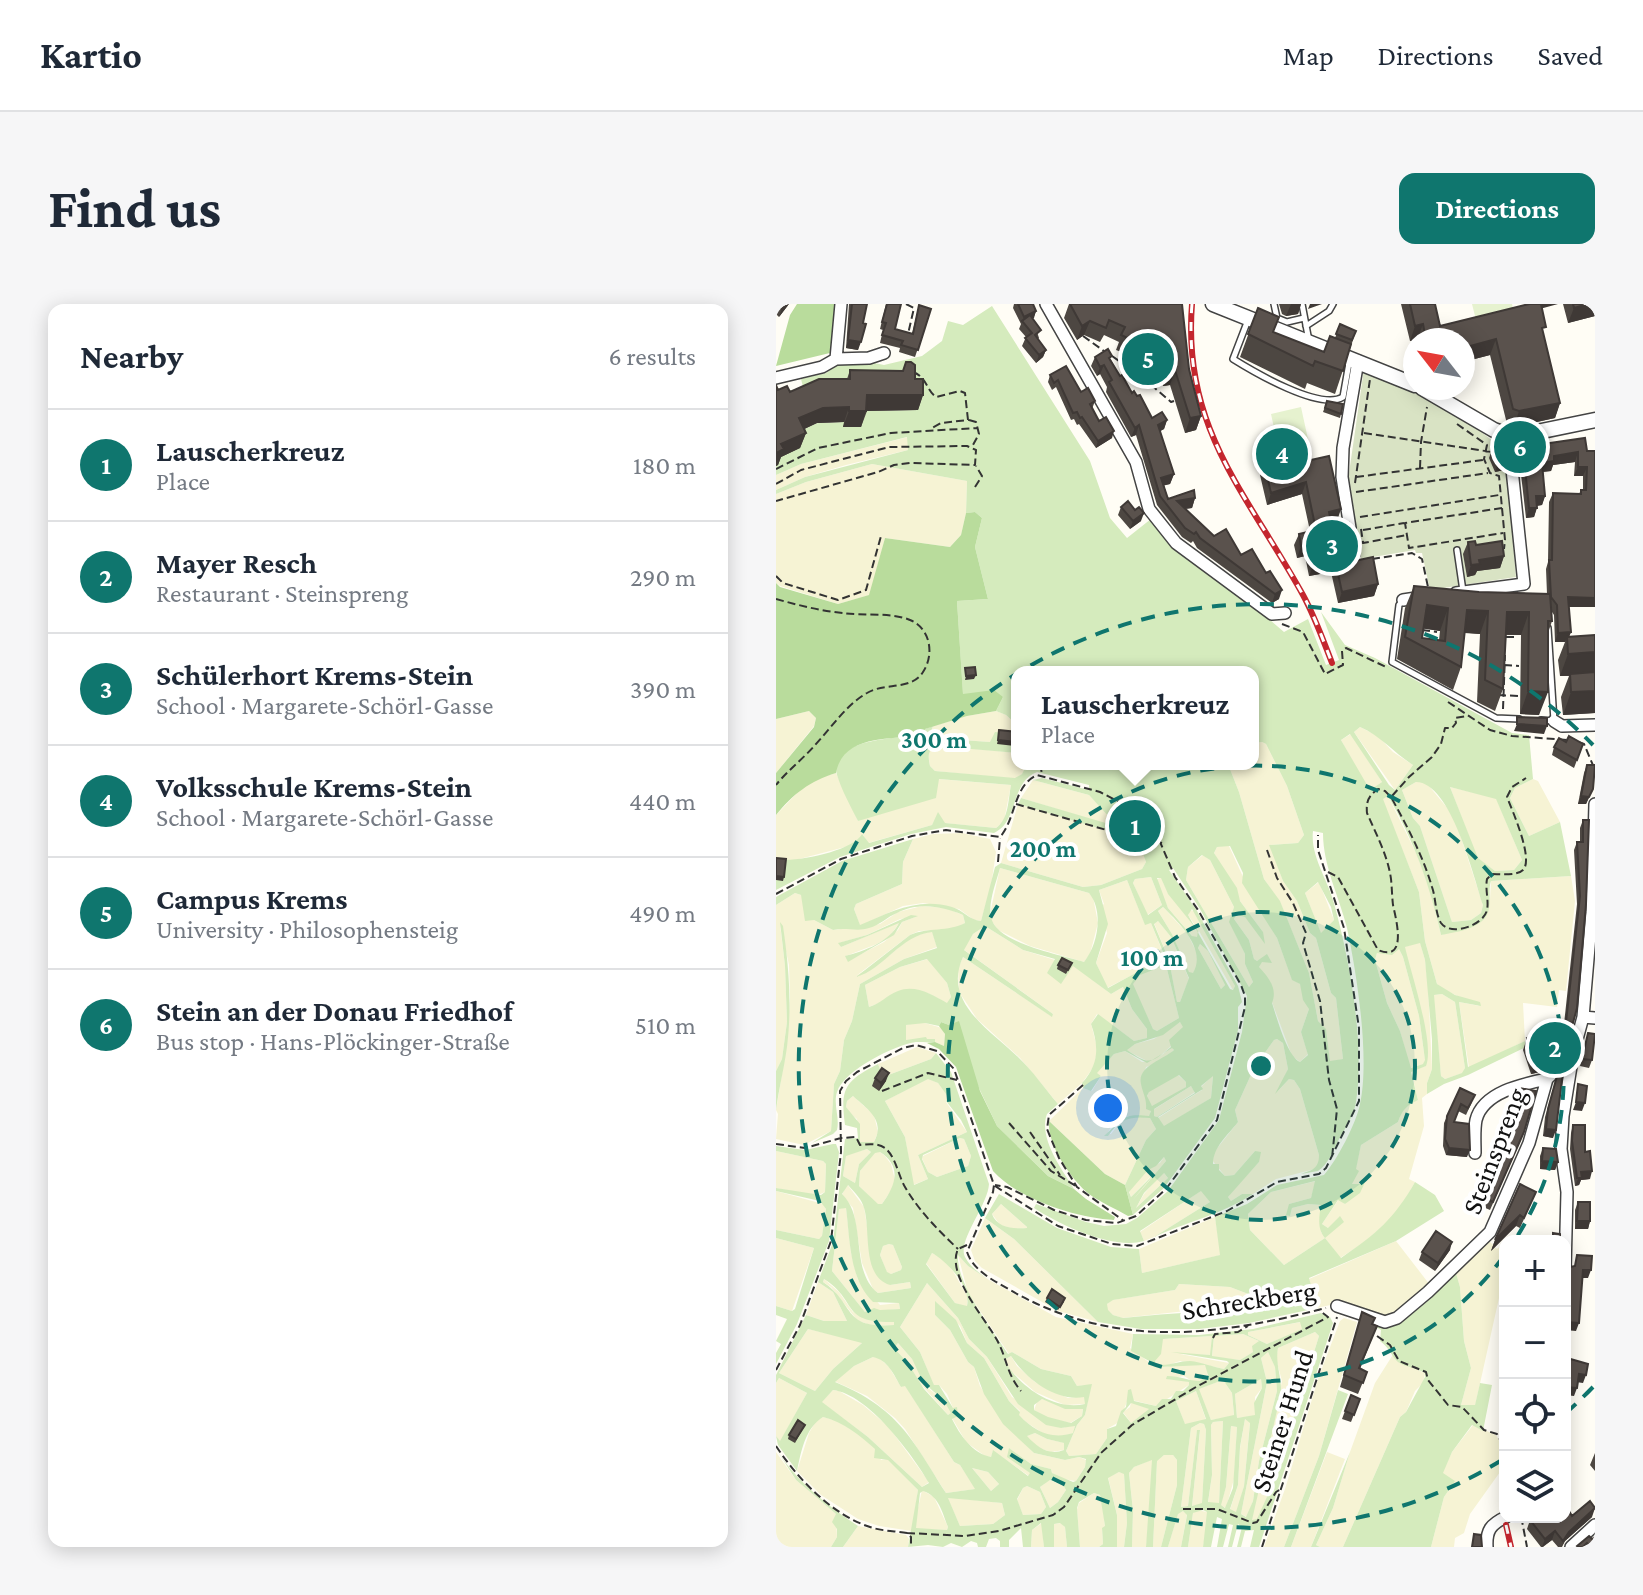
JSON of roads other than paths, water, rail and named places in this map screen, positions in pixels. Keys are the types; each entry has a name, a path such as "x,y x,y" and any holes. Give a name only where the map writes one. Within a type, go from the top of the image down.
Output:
{"street":[{"path":"836,359 841,304"},
{"path":"1046,304 1136,462 1149,509 1163,529 1176,543 1272,614 1285,613"},
{"path":"1213,304 1403,380"},
{"path":"776,378 822,367 836,359 869,358 884,353"},
{"path":"1354,359 1338,455 1355,529"},
{"path":"1443,400 1494,430 1513,437 1595,420"},
{"path":"1403,600 1524,584 1510,450 1513,437"},
{"path":"1554,721 1562,726 1595,725"},
{"path":"1566,1235 1567,1192 1561,1149 1563,1116 1573,1054 1589,1018 1595,804"},
{"name":"Steinspreng","path":"1337,1306 1385,1322 1397,1318 1490,1232 1529,1143 1547,1079 1573,1054"},
{"path":"1475,1153 1475,1123 1480,1109 1488,1100 1525,1084 1547,1079"},
{"path":"1487,1547 1488,1531 1499,1520"},
{"path":"1571,1547 1595,1525"}],"lane":[{"path":"1274,304 1277,318 1287,322 1304,318"},
{"path":"1302,304 1309,342"},
{"path":"1306,326 1329,311 1333,304"},
{"path":"1249,318 1233,359 1261,376 1323,401 1338,401 1343,397 1354,359"},
{"path":"1457,550 1463,592"},
{"path":"1524,584 1528,596"},
{"path":"1403,600 1399,605 1392,662 1496,718 1554,721 1548,615"},
{"path":"1546,1148 1561,1149"}],"railway":[{"path":"1192,304 1192,348 1197,388 1208,425 1241,492 1307,603 1332,663"},
{"path":"1506,1525 1511,1547"}],"place":[{"name":"Campus Krems","path":"1148,359"},
{"name":"Stein an der Donau Friedhof","path":"1520,447"},
{"name":"Volksschule Krems-Stein","path":"1282,454"},
{"name":"Schülerhort Krems-Stein","path":"1332,546"},
{"name":"Lauscherkreuz","path":"1135,826"},
{"name":"Mayer Resch","path":"1555,1048"}]}
